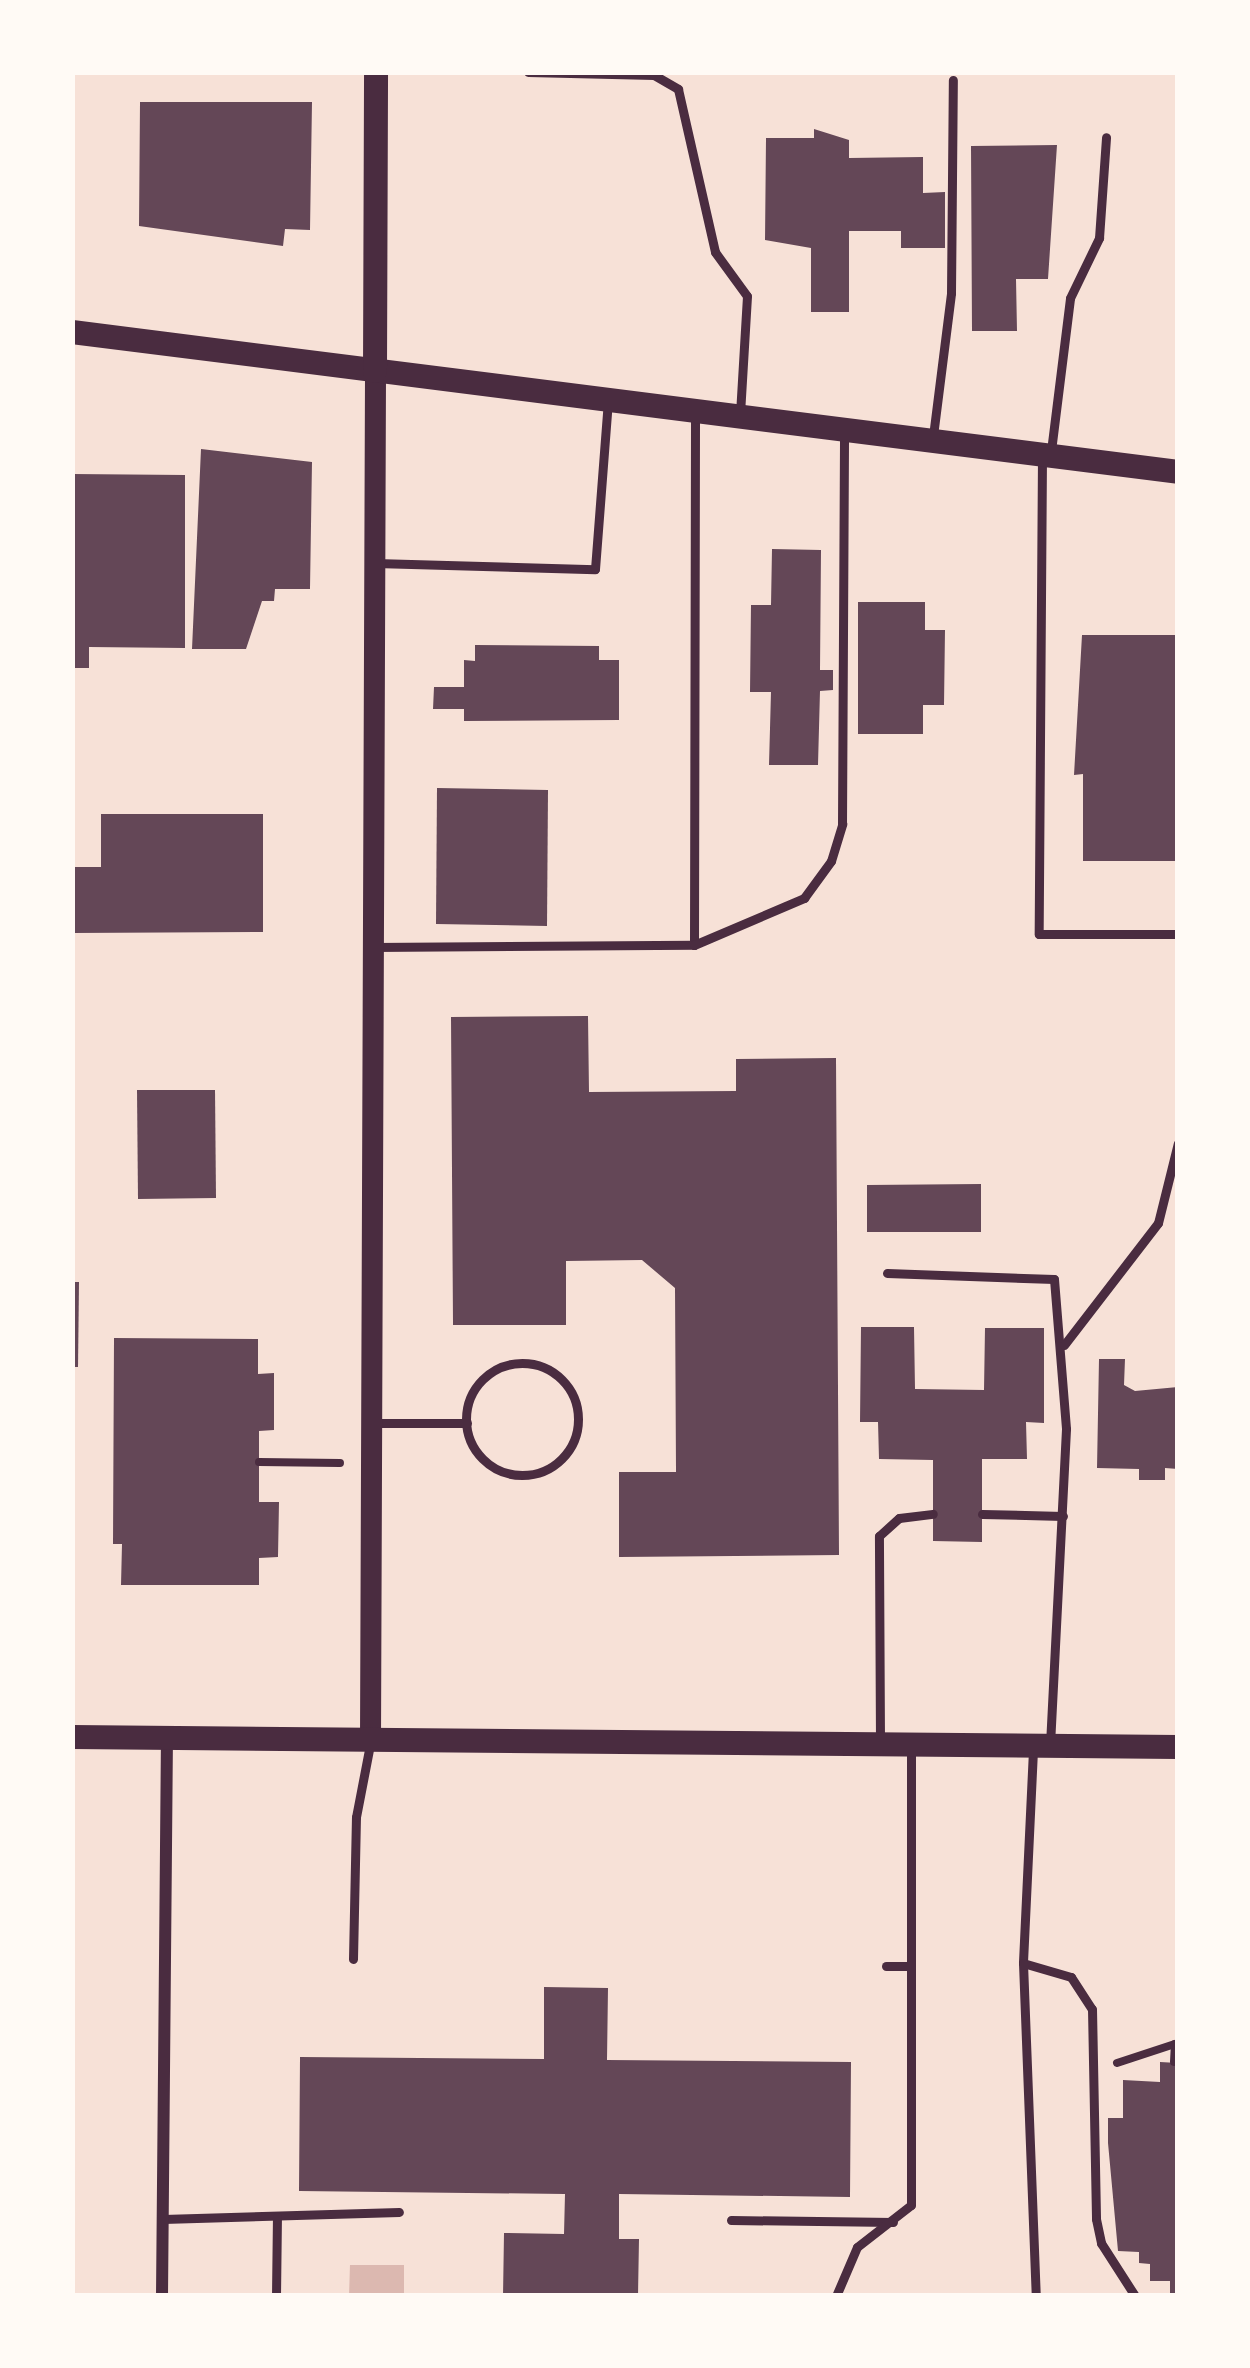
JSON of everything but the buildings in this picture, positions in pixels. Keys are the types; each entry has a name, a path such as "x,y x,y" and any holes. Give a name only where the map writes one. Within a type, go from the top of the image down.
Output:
{"main road":[{"path":"375,371 376,72"},
{"path":"72,332 1178,472"},
{"path":"72,1737 1178,1747"}],"street":[{"path":"370,1741 375,371"},
{"path":"162,2296 167,1739"}],"lane":[{"path":"528,72 654,75 678,89 715,251 747,296 740,417"},
{"path":"932,441 951,293 953,80"},
{"path":"1106,137 1100,238 1070,298 1046,456 1039,934 1178,934"},
{"path":"375,563 595,569 608,400"},
{"path":"694,945 695,411"},
{"path":"374,946 694,945 804,898 831,861 842,824 844,430"},
{"path":"1064,1345 1158,1222 1178,1143"},
{"path":"887,1273 1054,1280 1064,1345 1063,1516 1023,1963 1036,2296"},
{"path":"526,1363 560,1378 578,1410 561,1460 529,1475 494,1468 470,1441 466,1424 476,1387 490,1374 526,1363"},
{"path":"372,1423 466,1424"},
{"path":"880,1744 879,1536 899,1518 933,1514"},
{"path":"982,1514 1063,1516"},
{"path":"353,1960 356,1817 370,1741"},
{"path":"836,2296 857,2246 910,2205 910,1745"},
{"path":"1023,1963 1071,1977 1087,1995 1096,2069 1096,2219 1135,2296"},
{"path":"886,1966 908,1966"},
{"path":"163,2219 400,2212"},
{"path":"276,2296 277,2217"},
{"path":"731,2220 893,2222"}],"path":[{"path":"259,1462 317,1463"},
{"path":"1096,2069 1176,2043 1174,2062"}],"shaded area":[{"path":"350,2265 404,2265 404,2296 349,2296"}]}
